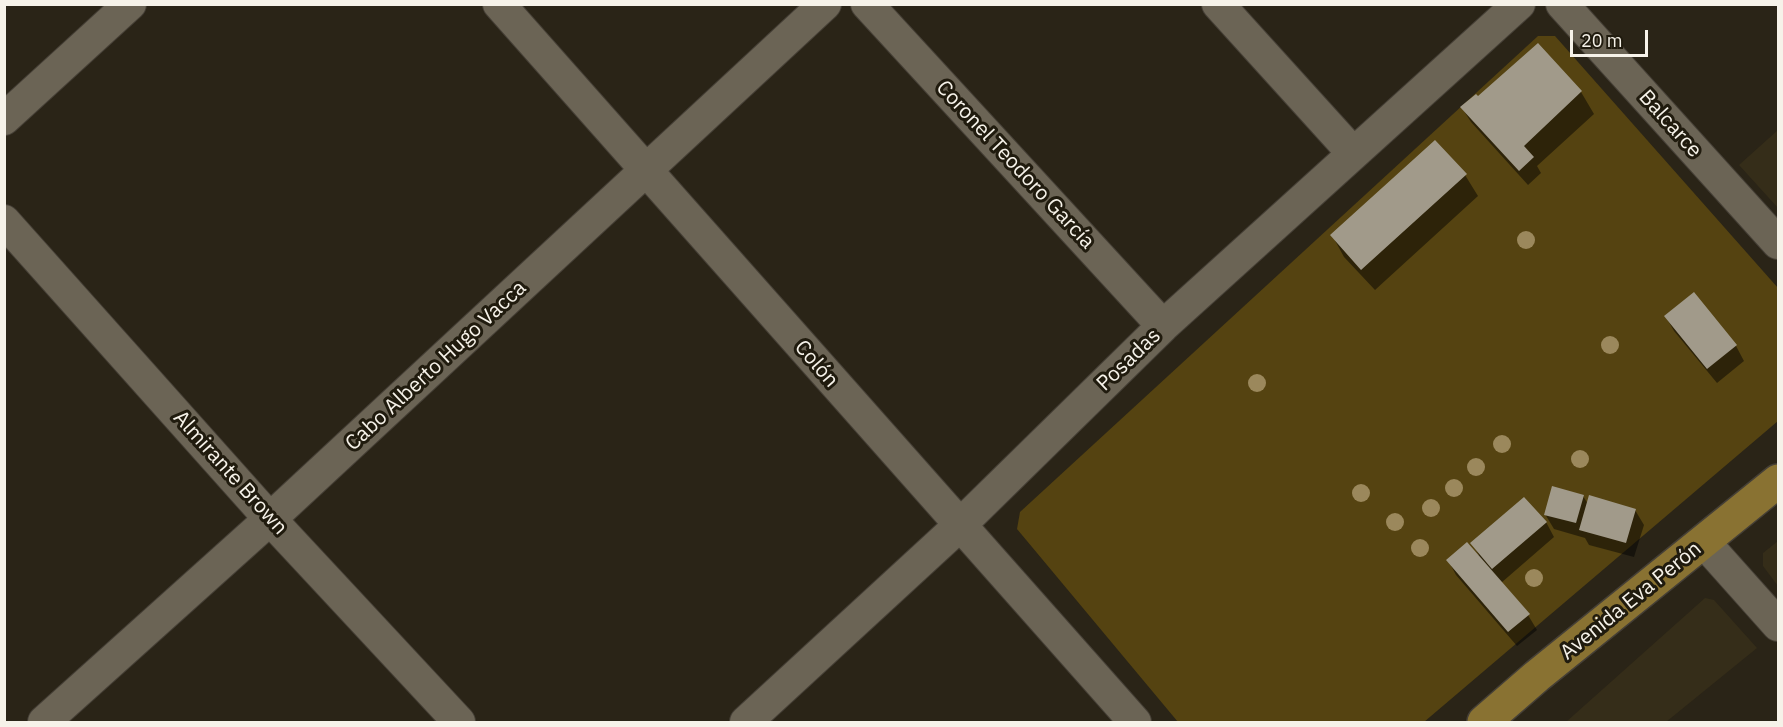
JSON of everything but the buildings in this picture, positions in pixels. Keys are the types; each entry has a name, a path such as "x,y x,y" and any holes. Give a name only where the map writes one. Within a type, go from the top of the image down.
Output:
{"main road":[{"name":"Avenida Eva Perón","path":"1496,719 1779,481"}],"street":[{"path":"4,119 130,4"},
{"name":"Colón","path":"498,4 1135,723"},
{"name":"Cabo Alberto Hugo Vacca","path":"44,723 270,519 647,172 825,4"},
{"name":"Coronel Teodoro García","path":"867,4 1163,326"},
{"path":"1218,4 1353,153"},
{"name":"Posadas","path":"746,723 959,526 1163,326 1519,4"},
{"name":"Balcarce","path":"1562,4 1779,243"},
{"name":"Almirante Brown","path":"4,221 270,519 459,723"},
{"path":"1704,542 1779,625"}],"shaded area":[{"path":"1538,36 1555,36 1778,288 1778,421 1424,722 1178,722 1017,529 1020,512"},
{"path":"1778,130 1778,208 1739,165"},
{"path":"1778,541 1778,586 1763,566 1763,553"},
{"path":"1705,598 1714,600 1757,648 1666,722 1566,722"}]}
